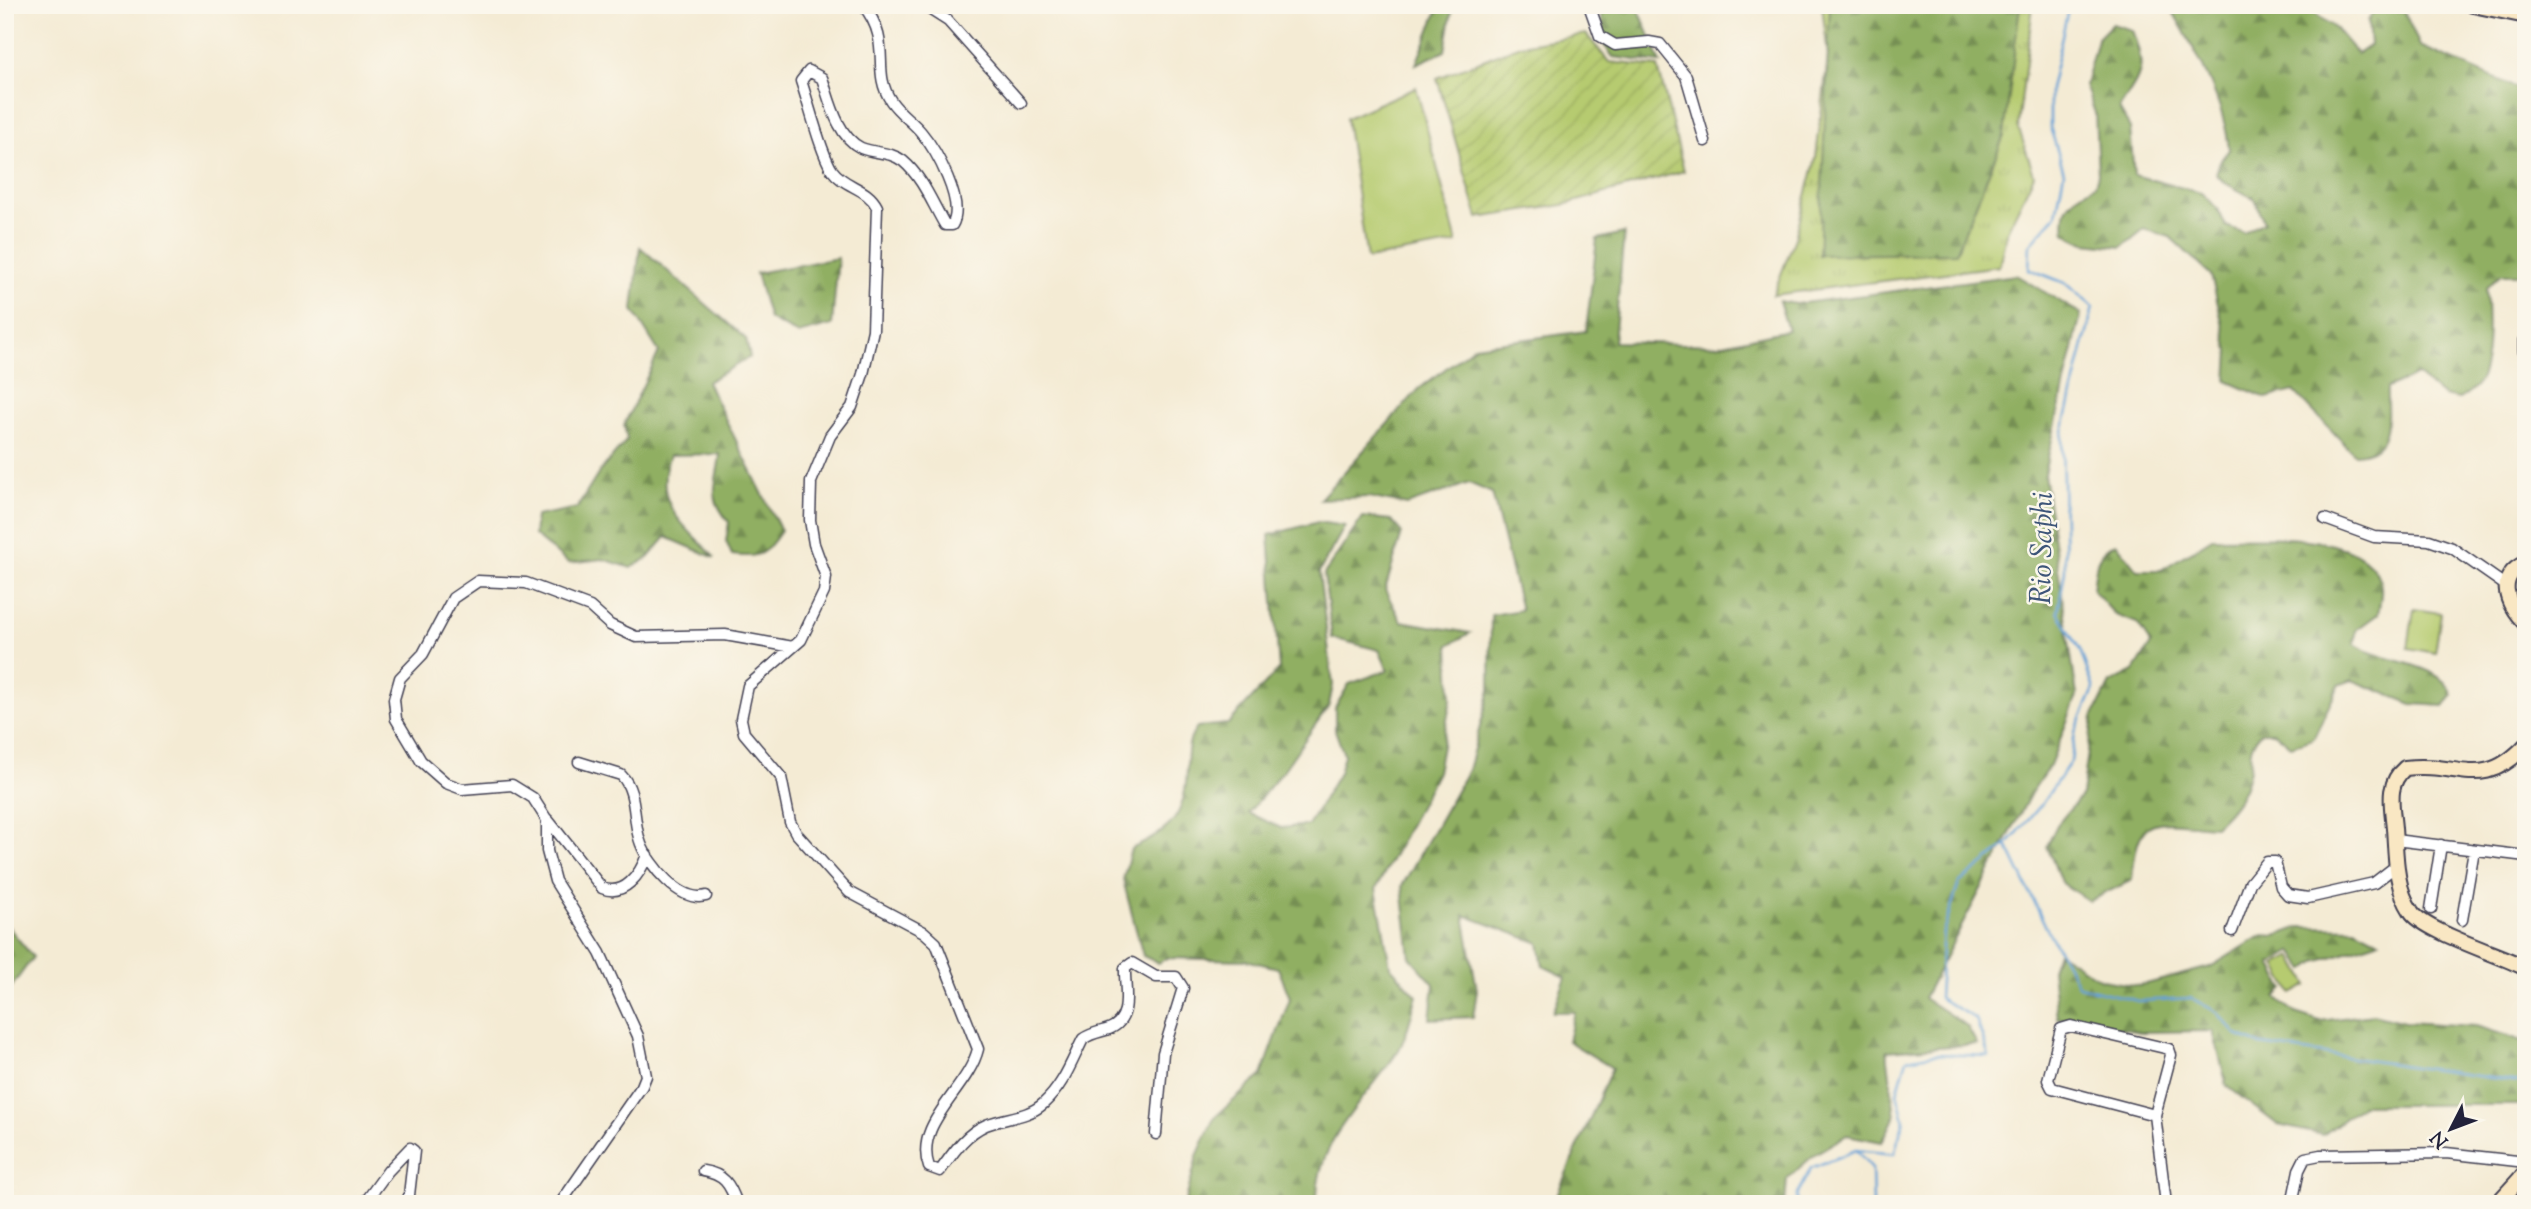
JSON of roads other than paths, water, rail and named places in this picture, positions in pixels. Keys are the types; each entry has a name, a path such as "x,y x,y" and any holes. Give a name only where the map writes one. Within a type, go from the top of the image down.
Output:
{"main road":[{"path":"2473,5 2526,16"},
{"path":"2526,341 2526,351"},
{"path":"2526,563 2511,571 2505,585 2513,608 2526,624"},
{"path":"2526,745 2510,763 2486,772 2405,768 2392,785 2396,866 2403,893 2416,918 2526,968"},
{"path":"2497,1204 2526,1172"}],"street":[{"path":"863,5 880,33 884,82 890,98 924,135 955,198 957,212 952,225 945,225 929,192 913,171 889,153 861,148 850,140 837,121 822,78 809,71 804,74 801,80 831,168 844,182 872,196 877,207 873,330 852,407 830,436 811,482 810,520 814,544 826,577 824,592 805,634 748,686 741,719 744,733 781,778 790,822 796,833 849,892 924,932 936,943 978,1049 961,1086 930,1128 926,1140 929,1167 940,1171 972,1133 987,1125 1030,1112 1053,1093 1072,1067 1083,1039 1115,1026 1121,1020 1127,998 1125,968 1132,963 1156,977 1176,977 1183,988 1163,1053 1156,1135"},
{"path":"923,5 948,21 1021,103"},
{"path":"1589,5 1600,36 1615,45 1649,41 1660,44 1686,76 1705,141"},
{"path":"2325,519 2374,537 2430,540 2452,548 2505,585"},
{"path":"647,855 639,872 629,884 616,892 602,888 547,820 533,798 512,785 493,784 462,789 446,783 421,761 396,719 394,699 400,678 423,654 453,598 478,581 513,581 590,607 610,625 635,637 725,635 793,647"},
{"path":"579,762 614,771 626,780 640,843 647,855 682,892 692,897 706,895"},
{"path":"547,820 547,851 555,881 606,964 638,1036 646,1076 632,1102 560,1204"},
{"path":"2395,839 2526,856"},
{"path":"2431,909 2441,845"},
{"path":"2462,919 2474,849"},
{"path":"2232,931 2250,883 2267,862 2275,862 2281,887 2288,895 2308,898 2374,883 2396,866"},
{"path":"2155,1115 2052,1088 2048,1080 2062,1029 2071,1026 2169,1049 2171,1055 2155,1115 2166,1204"},
{"path":"364,1204 410,1147 414,1151 408,1204"},
{"path":"2292,1204 2299,1170 2305,1158 2320,1155 2446,1153 2526,1162"},
{"path":"703,1171 717,1173 726,1179 737,1204"}],"waterway":[{"name":"Rio Saphi","path":"1796,1204 1797,1194 1811,1168 1856,1150 1894,1154 1904,1120 1897,1093 1907,1059 1936,1054 1989,1056 1976,1019 1939,998 1943,932 1959,883 2007,845 2041,805 2071,761 2075,732 2094,689 2080,650 2058,612 2065,570 2062,436 2093,307 2065,283 2029,269 2030,245 2056,215 2064,172 2050,127 2050,89 2069,5"},
{"path":"2007,845 2048,931 2079,986 2138,1001 2191,998 2217,1012 2237,1035 2261,1045 2526,1083"},
{"path":"1856,1150 1872,1168 1873,1204"}]}
